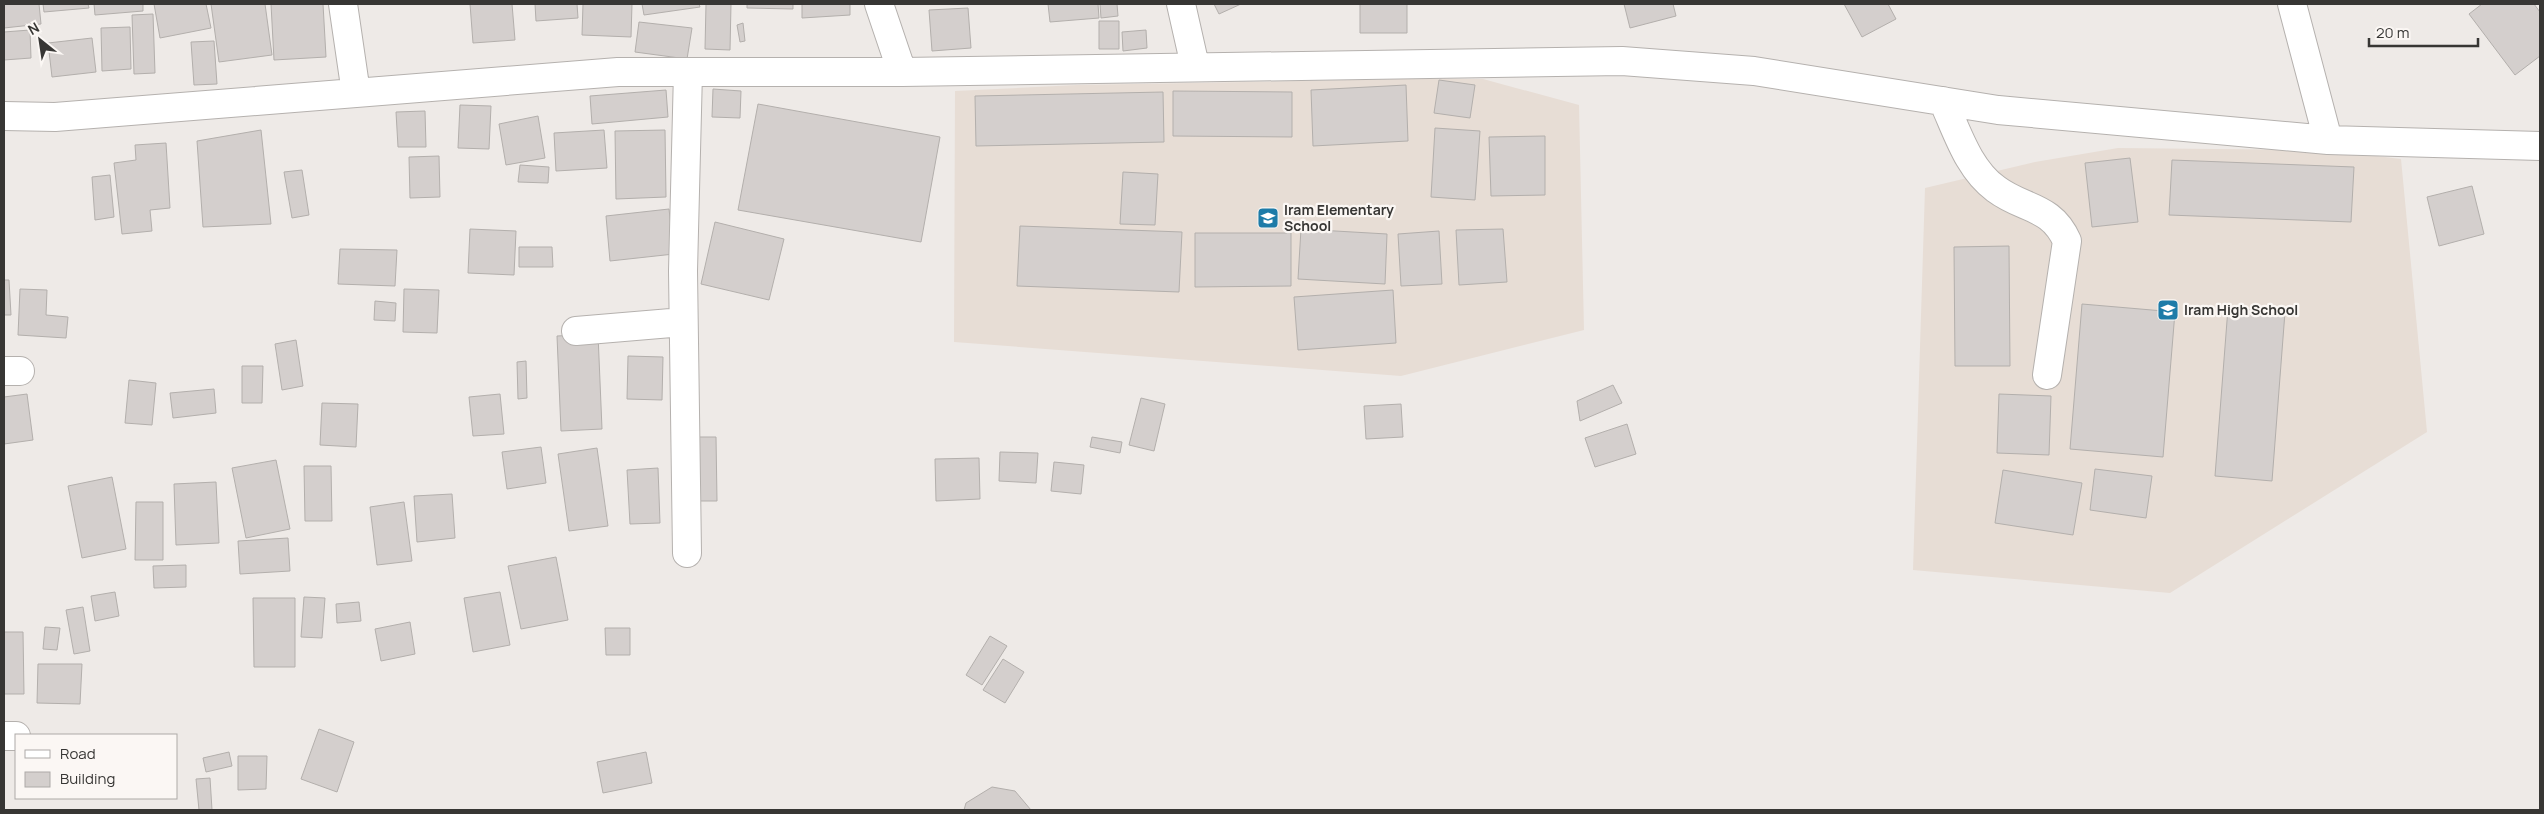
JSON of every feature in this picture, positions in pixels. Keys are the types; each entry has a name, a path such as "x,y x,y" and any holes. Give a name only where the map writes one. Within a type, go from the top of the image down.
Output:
{"street":[{"path":"343,4 356,93"},
{"path":"879,4 902,72"},
{"path":"1181,4 1195,66"},
{"path":"2292,4 2328,140"},
{"path":"4,116 55,117 618,72 902,72 1195,66 1622,61 1754,71 1998,110 2328,140 2540,146"},
{"path":"687,553 683,322 688,72"},
{"path":"1943,101 1974,166 1994,188 2015,201 2046,214 2060,225 2067,241 2047,375"},
{"path":"576,331 683,322"}],"shaded area":[{"name":"Iram Elementary School","path":"1483,79 1579,105 1584,330 1401,376 954,342 955,91 1077,85"},
{"name":"Iram High School","path":"2118,148 2327,150 2401,159 2427,432 2170,593 1913,570 1925,188 2035,162"}],"building":[{"path":"4,4 39,4 41,24 4,28"},
{"path":"43,4 88,4 89,8 44,12"},
{"path":"94,4 143,4 143,11 95,15"},
{"path":"154,4 206,4 211,28 160,38"},
{"path":"211,4 265,4 272,55 219,62"},
{"path":"271,4 323,4 326,57 274,60"},
{"path":"470,4 512,4 515,40 473,43"},
{"path":"535,4 577,4 578,18 536,21"},
{"path":"583,4 632,4 631,37 582,35"},
{"path":"642,4 699,4 700,7 644,15"},
{"path":"706,4 731,4 730,50 705,49"},
{"path":"747,4 793,4 793,9 747,8"},
{"path":"802,4 850,4 850,15 802,18"},
{"path":"1048,4 1098,4 1099,18 1050,22"},
{"path":"1100,4 1117,4 1118,16 1101,18"},
{"path":"1214,4 1241,4 1219,14"},
{"path":"1360,4 1407,4 1407,33 1360,33"},
{"path":"1624,4 1673,4 1676,16 1630,28"},
{"path":"1844,4 1888,4 1896,19 1862,37"},
{"path":"2482,4 2534,4 2540,12 2540,56 2515,75 2469,14"},
{"path":"968,8 971,48 932,51 929,10"},
{"path":"153,14 155,73 134,74 132,15"},
{"path":"1099,21 1119,21 1119,49 1099,49"},
{"path":"639,22 692,28 687,59 635,52"},
{"path":"743,23 745,41 740,42 737,25"},
{"path":"130,27 131,69 102,71 101,28"},
{"path":"30,30 31,58 4,60 4,32"},
{"path":"1146,30 1147,48 1123,51 1122,32"},
{"path":"92,38 96,72 52,77 48,43"},
{"path":"214,41 217,84 194,85 191,42"},
{"path":"1439,80 1475,85 1470,118 1434,113"},
{"path":"1406,85 1408,141 1313,146 1311,90"},
{"path":"713,89 741,91 740,118 712,117"},
{"path":"666,90 668,117 592,124 590,96"},
{"path":"1173,91 1292,92 1292,137 1173,136"},
{"path":"1163,92 1164,142 976,146 975,96"},
{"path":"758,104 940,137 921,242 738,210"},
{"path":"460,105 491,106 489,149 458,148"},
{"path":"425,111 426,147 398,147 396,112"},
{"path":"538,116 545,158 506,165 499,124"},
{"path":"1435,128 1480,131 1475,200 1431,197"},
{"path":"261,130 271,224 203,227 197,141"},
{"path":"604,130 607,168 556,171 554,133"},
{"path":"665,130 666,197 616,199 615,131"},
{"path":"1545,136 1545,195 1491,196 1489,137"},
{"path":"166,143 170,208 150,210 152,231 122,234 114,163 136,160 135,145"},
{"path":"439,156 440,197 410,198 409,157"},
{"path":"2130,158 2138,222 2092,227 2085,163"},
{"path":"2172,160 2354,167 2351,222 2169,215"},
{"path":"520,165 549,167 548,183 518,182"},
{"path":"302,170 309,215 292,218 284,172"},
{"path":"1123,172 1158,174 1155,225 1120,224"},
{"path":"110,175 114,217 95,220 92,177"},
{"path":"2472,186 2484,234 2439,246 2427,197"},
{"path":"669,209 674,254 610,261 606,216"},
{"path":"715,222 784,239 769,300 701,284"},
{"path":"1020,226 1182,232 1179,292 1017,286"},
{"path":"470,229 516,231 514,275 468,273"},
{"path":"1301,229 1387,234 1385,284 1298,279"},
{"path":"1503,229 1507,282 1459,285 1456,230"},
{"path":"1439,231 1442,284 1401,286 1398,234"},
{"path":"1195,233 1291,233 1291,286 1195,287"},
{"path":"2009,246 2010,366 1955,366 1954,247"},
{"path":"519,247 552,247 553,267 519,267"},
{"path":"340,249 397,250 395,286 338,284"},
{"path":"4,280 9,280 11,315 4,315"},
{"path":"20,289 47,290 46,315 68,317 66,338 18,335"},
{"path":"404,289 439,290 437,333 403,332"},
{"path":"1393,290 1396,343 1298,350 1294,297"},
{"path":"375,301 396,303 395,321 374,320"},
{"path":"2082,304 2175,312 2163,457 2070,449"},
{"path":"2228,308 2285,312 2272,481 2215,476"},
{"path":"598,334 602,429 561,431 557,336"},
{"path":"296,340 303,386 282,390 275,344"},
{"path":"628,356 663,357 662,400 627,399"},
{"path":"526,361 527,398 518,399 517,362"},
{"path":"242,366 263,366 262,403 242,403"},
{"path":"129,380 156,383 152,425 125,423"},
{"path":"1613,385 1622,403 1580,421 1577,401"},
{"path":"214,389 216,413 173,418 170,393"},
{"path":"27,394 33,440 4,444 4,397"},
{"path":"500,394 504,434 473,436 469,397"},
{"path":"1999,394 2051,396 2049,455 1997,453"},
{"path":"1141,398 1165,404 1154,451 1129,445"},
{"path":"322,403 358,404 356,447 320,445"},
{"path":"1401,404 1403,437 1366,439 1364,406"},
{"path":"1627,424 1636,454 1595,467 1585,438"},
{"path":"693,437 716,437 717,501 695,501"},
{"path":"1092,437 1122,442 1120,453 1090,447"},
{"path":"541,447 546,483 507,489 502,452"},
{"path":"597,448 608,526 569,531 558,454"},
{"path":"1000,452 1038,453 1036,483 999,481"},
{"path":"979,458 980,499 936,501 935,459"},
{"path":"276,460 290,529 246,538 232,468"},
{"path":"1054,462 1084,465 1081,494 1051,491"},
{"path":"304,466 331,466 332,521 305,521"},
{"path":"658,468 660,523 630,524 627,470"},
{"path":"2095,469 2152,476 2146,518 2090,510"},
{"path":"2003,470 2082,483 2073,535 1995,523"},
{"path":"112,477 126,549 82,558 68,486"},
{"path":"216,482 219,543 176,545 174,484"},
{"path":"452,494 455,538 417,542 414,496"},
{"path":"136,502 163,502 163,560 135,560"},
{"path":"404,502 412,561 377,565 370,507"},
{"path":"288,538 290,571 240,574 238,541"},
{"path":"556,557 568,620 521,629 508,566"},
{"path":"186,565 186,587 154,588 153,566"},
{"path":"115,592 119,616 95,621 91,596"},
{"path":"500,592 510,645 473,652 464,598"},
{"path":"304,597 325,598 322,638 301,637"},
{"path":"253,598 295,598 295,667 254,667"},
{"path":"359,602 361,621 337,623 336,604"},
{"path":"83,607 90,651 74,654 66,610"},
{"path":"410,622 415,654 381,661 375,629"},
{"path":"45,627 60,628 57,650 43,649"},
{"path":"605,628 630,628 630,655 606,655"},
{"path":"4,632 23,632 24,694 4,694"},
{"path":"990,636 1007,646 982,685 966,675"},
{"path":"1003,659 1024,672 1005,703 983,690"},
{"path":"38,664 82,664 80,704 37,703"},
{"path":"319,729 354,742 337,792 301,779"},
{"path":"229,752 232,766 206,772 203,758"},
{"path":"646,752 652,783 603,793 597,762"},
{"path":"238,756 267,756 266,789 238,790"},
{"path":"210,778 212,810 199,810 196,779"},
{"path":"992,787 1015,791 1031,810 964,810 966,803"}],"place":[{"name":"Iram Elementary School","path":"1268,218"},
{"name":"Iram High School","path":"2168,310"}]}
